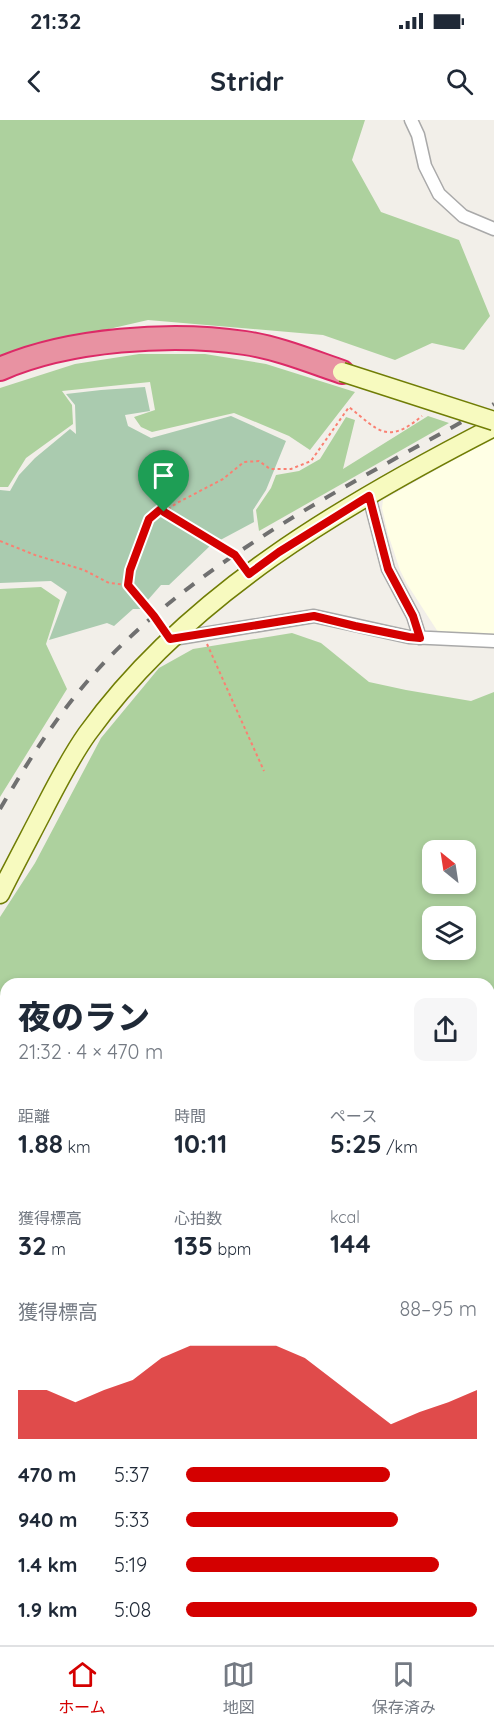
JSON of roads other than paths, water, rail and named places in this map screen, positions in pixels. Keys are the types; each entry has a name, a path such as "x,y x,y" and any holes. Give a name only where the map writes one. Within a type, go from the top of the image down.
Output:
{"highway":[{"path":"0,369 62,349 135,340 202,339 246,344 292,354 342,372"}],"street":[{"path":"411,120 418,135 425,166 439,194 463,216 494,229"},
{"path":"342,372 494,421"},
{"path":"0,894 86,735 170,639 221,595 279,552 427,461 494,427"},
{"path":"369,496 388,569 413,616 420,638"},
{"path":"170,639 204,638 314,616 376,631 420,638 494,641"}],"railway":[{"path":"0,809 42,741 90,678 128,639 168,604 257,540 304,511 494,404"}]}
